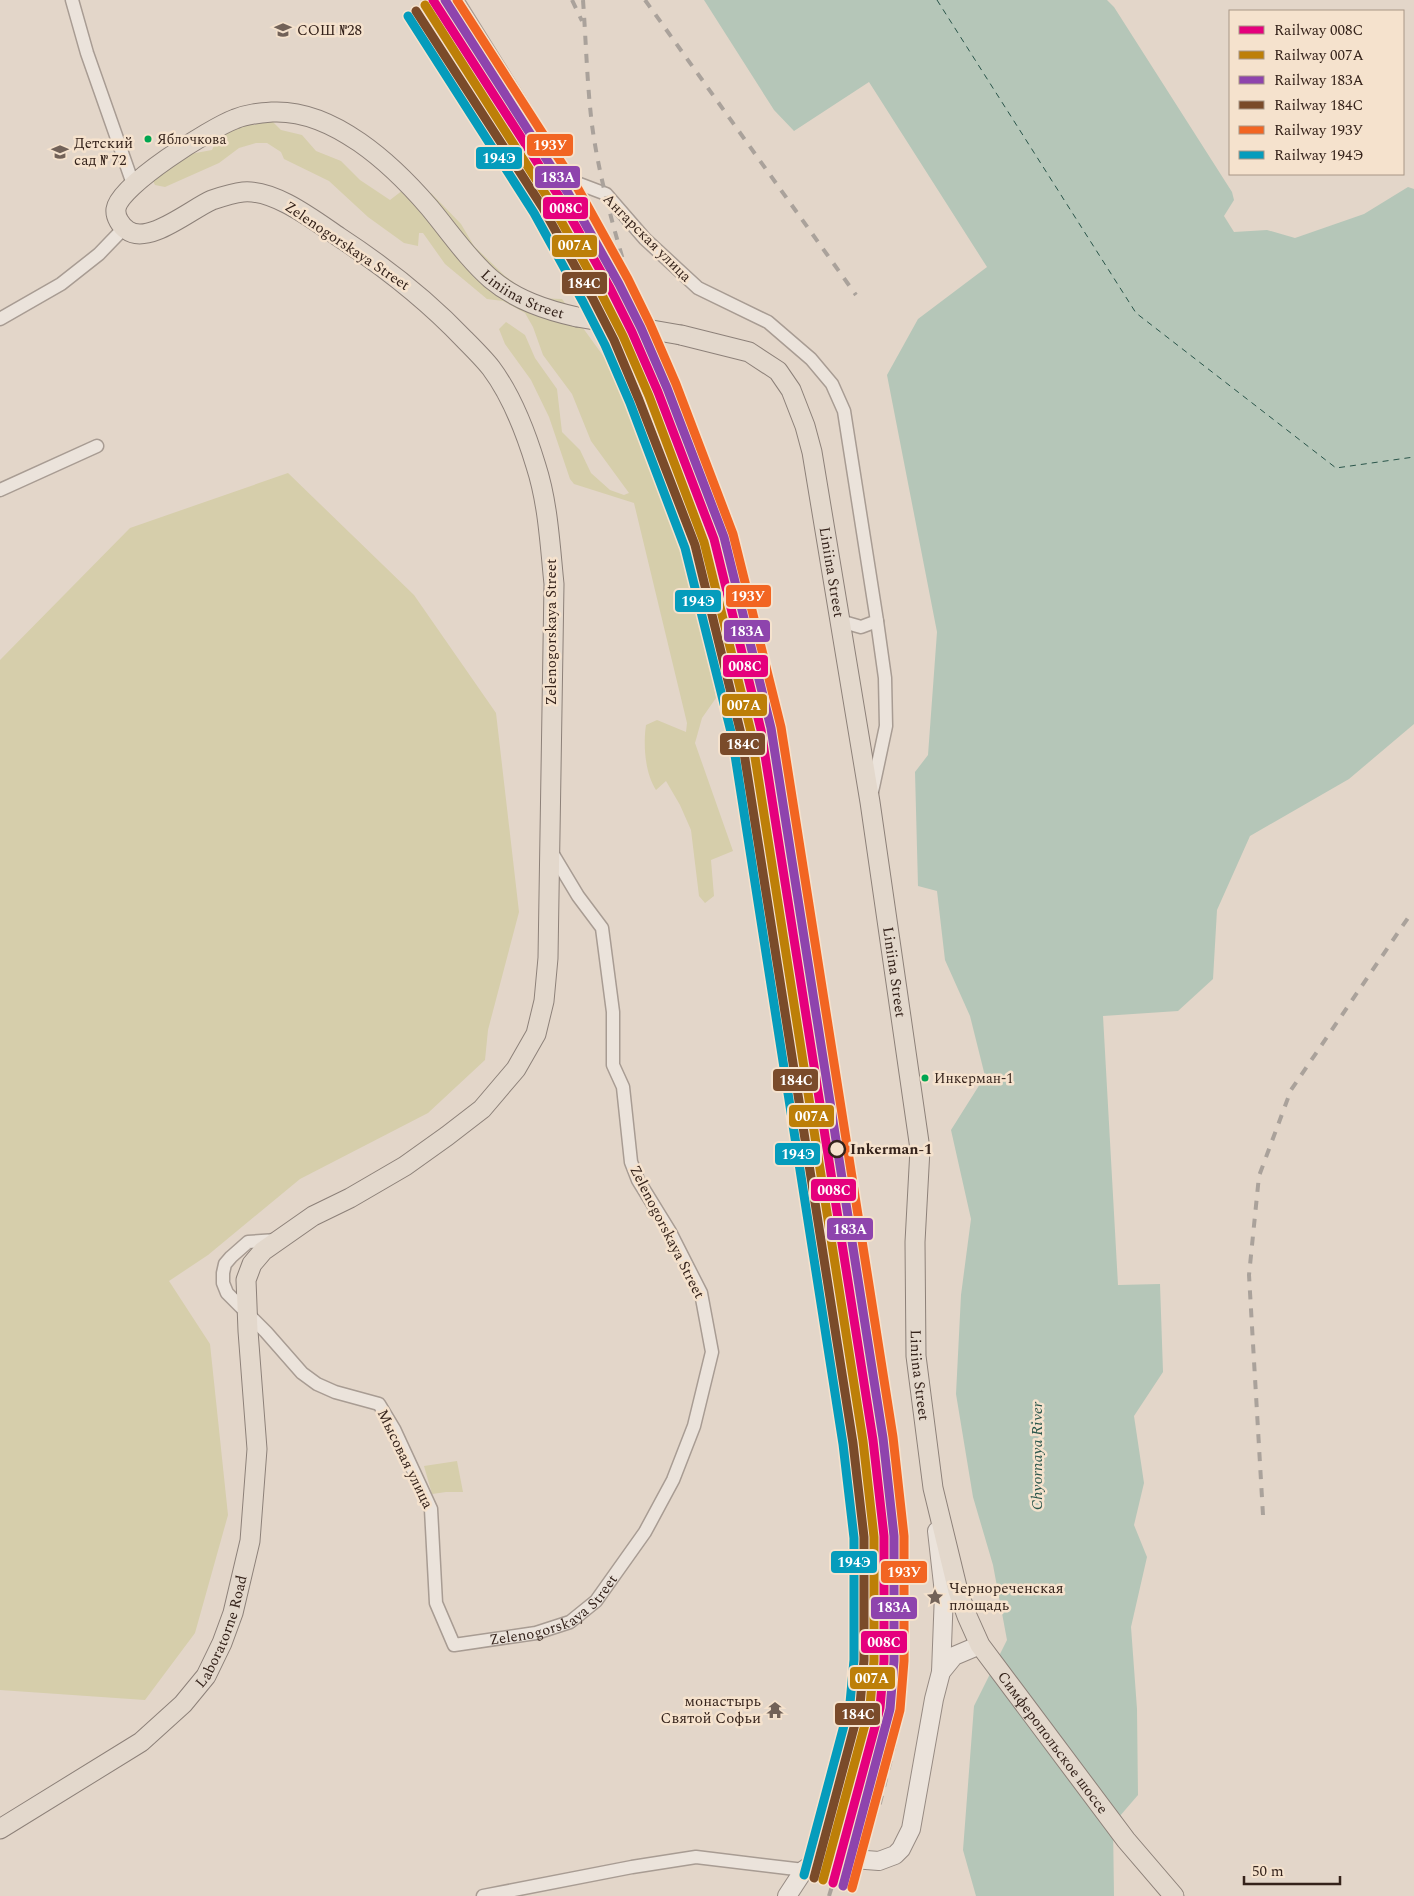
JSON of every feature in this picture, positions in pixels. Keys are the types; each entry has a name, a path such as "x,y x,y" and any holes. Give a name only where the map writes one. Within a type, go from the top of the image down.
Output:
{"main road":[{"name":"Liniina Street","path":"124,228 116,217 116,208 122,196 158,164 219,126 236,118 253,113 279,112 299,115 327,123 352,137 382,159 428,205 470,258 493,281 518,297 548,310 577,317 681,335 750,352 778,371 791,390 805,426 812,452 870,802 920,1149 915,1242 916,1356 932,1488 958,1591 980,1645"},
{"name":"Zelenogorskaya Street","path":"124,228 135,235 153,232 211,201 246,192 282,201 343,239 405,284 445,319 492,369 520,423 537,468 548,523 554,584 548,958 544,1001 536,1034 516,1069 482,1109 405,1166 350,1198 314,1216 263,1251 252,1264 246,1280 247,1322"},
{"name":"Laboratorne Road","path":"0,1829 141,1742 183,1704 206,1676 222,1643 232,1613 250,1541 257,1449 247,1322"},
{"path":"787,1896 804,1870 817,1861 828,1858 879,1861 895,1855 901,1849 911,1829 934,1699 941,1672 944,1593 932,1488"},
{"path":"941,1672 954,1656 980,1645"},
{"name":"Симферопольское шоссе","path":"980,1645 1126,1840 1174,1896"}],"street":[{"path":"72,0 87,53 134,184"},
{"name":"Ангарская улица","path":"456,0 569,180 606,194 645,239 698,288 768,322 811,359 832,384 844,411 885,678 886,726 870,802"},
{"path":"0,320 61,284 99,254 124,228"},
{"path":"0,490 97,446"},
{"path":"840,621 861,627 877,621"},
{"name":"Zelenogorskaya Street","path":"454,1646 536,1633 570,1622 596,1601 645,1532 673,1480 694,1426 712,1352 701,1293 670,1232 638,1180 631,1162 623,1087 614,1065 613,1012 602,928 578,896 550,851"},
{"name":"Мысовая улица","path":"247,1322 279,1346 302,1372 317,1384 335,1392 379,1404 394,1429 431,1508 436,1604 454,1646"},
{"path":"483,1896 632,1867 696,1857 804,1870"}],"shaded area":[{"path":"240,115 254,125 270,119 281,130 302,135 316,151 341,161 360,180 390,200 403,190 416,195 431,193 461,224 474,246 505,276 536,298 562,299 604,357 616,363 666,488 700,610 716,698 702,718 695,743 733,851 711,860 714,896 705,903 699,896 691,830 680,805 666,781 656,790 647,767 645,750 646,725 657,720 686,732 687,723 634,503 574,484 570,479 549,417 531,380 505,344 499,329 506,322 525,335 535,358 557,389 562,432 580,450 591,473 610,490 624,495 629,493 591,441 572,394 543,355 533,327 525,313 503,301 487,299 445,264 423,233 419,233 418,246 404,243 368,217 329,181 284,159 281,152 267,143 256,143 239,148 219,163 165,187 155,185 151,177 179,156 212,150 224,125"},
{"path":"288,473 414,595 496,713 519,912 488,1030 485,1060 428,1113 300,1179 208,1255 169,1281 210,1344 228,1515 195,1633 145,1700 0,1690 0,660 130,528"},
{"path":"457,1461 463,1492 432,1494 424,1466"}],"water":[{"name":"Chyornaya River","path":"704,0 1107,0 1114,7 1232,192 1234,200 1224,216 1234,232 1267,230 1295,238 1364,214 1408,187 1414,189 1414,724 1349,779 1250,836 1217,910 1213,979 1178,1011 1103,1016 1118,1285 1160,1284 1163,1372 1134,1416 1144,1483 1134,1525 1147,1557 1131,1627 1137,1709 1138,1795 1113,1824 1114,1896 976,1896 963,1850 974,1706 1007,1640 993,1565 973,1497 956,1394 961,1295 971,1219 951,1130 985,1076 970,1016 945,960 937,891 918,886 915,772 928,755 937,632 887,375 918,319 987,267 869,82 794,131 774,110"}],"ferry route":[{"path":"937,0 1136,313 1336,468 1414,457"}],"railway":[{"path":"422,0 552,203 602,292 684,522"},
{"path":"572,0 582,21"},
{"path":"583,0 592,125 607,203 639,314 714,514 724,548"},
{"path":"645,0 856,295"},
{"path":"714,539 761,681 771,728 884,1440 907,1621 904,1693 898,1731 880,1803 845,1896"},
{"path":"1263,1515 1249,1275 1259,1176 1291,1090 1410,915"},
{"path":"829,1896 833,1883"}],"rail line":[{"name":"008С","path":"433,0 560,198 632,332 658,392 714,539 761,730 873,1440 884,1536 884,1661 880,1708 833,1883"},
{"name":"183А","path":"445,0 568,193 619,284 641,328 667,388 724,537 771,728 883,1438 894,1536 894,1661 890,1709 843,1886"},
{"name":"193У","path":"457,0 577,187 628,279 650,324 676,384 733,534 781,727 893,1437 904,1536 904,1661 900,1710 852,1888"},
{"name":"007А","path":"425,5 551,203 623,336 649,396 704,542 751,732 863,1441 874,1537 874,1661 870,1706 823,1880"},
{"name":"184С","path":"416,11 543,208 614,340 695,545 741,734 853,1443 864,1537 864,1660 860,1705 814,1878"},
{"name":"194Э","path":"408,16 534,213 605,345 630,403 685,548 732,736 843,1444 854,1538 854,1660 850,1703 804,1875"}],"place":[{"name":"СОШ №28","path":"283,30"},
{"name":"Яблочкова","path":"148,139"},
{"name":"Детский сад № 72","path":"60,152"},
{"name":"Инкерман-1","path":"925,1078"},
{"name":"Inkerman-1","path":"837,1149"},
{"name":"Чернореченская площадь","path":"935,1597"},
{"name":"монастырь Святой Софьи","path":"775,1710"}]}
